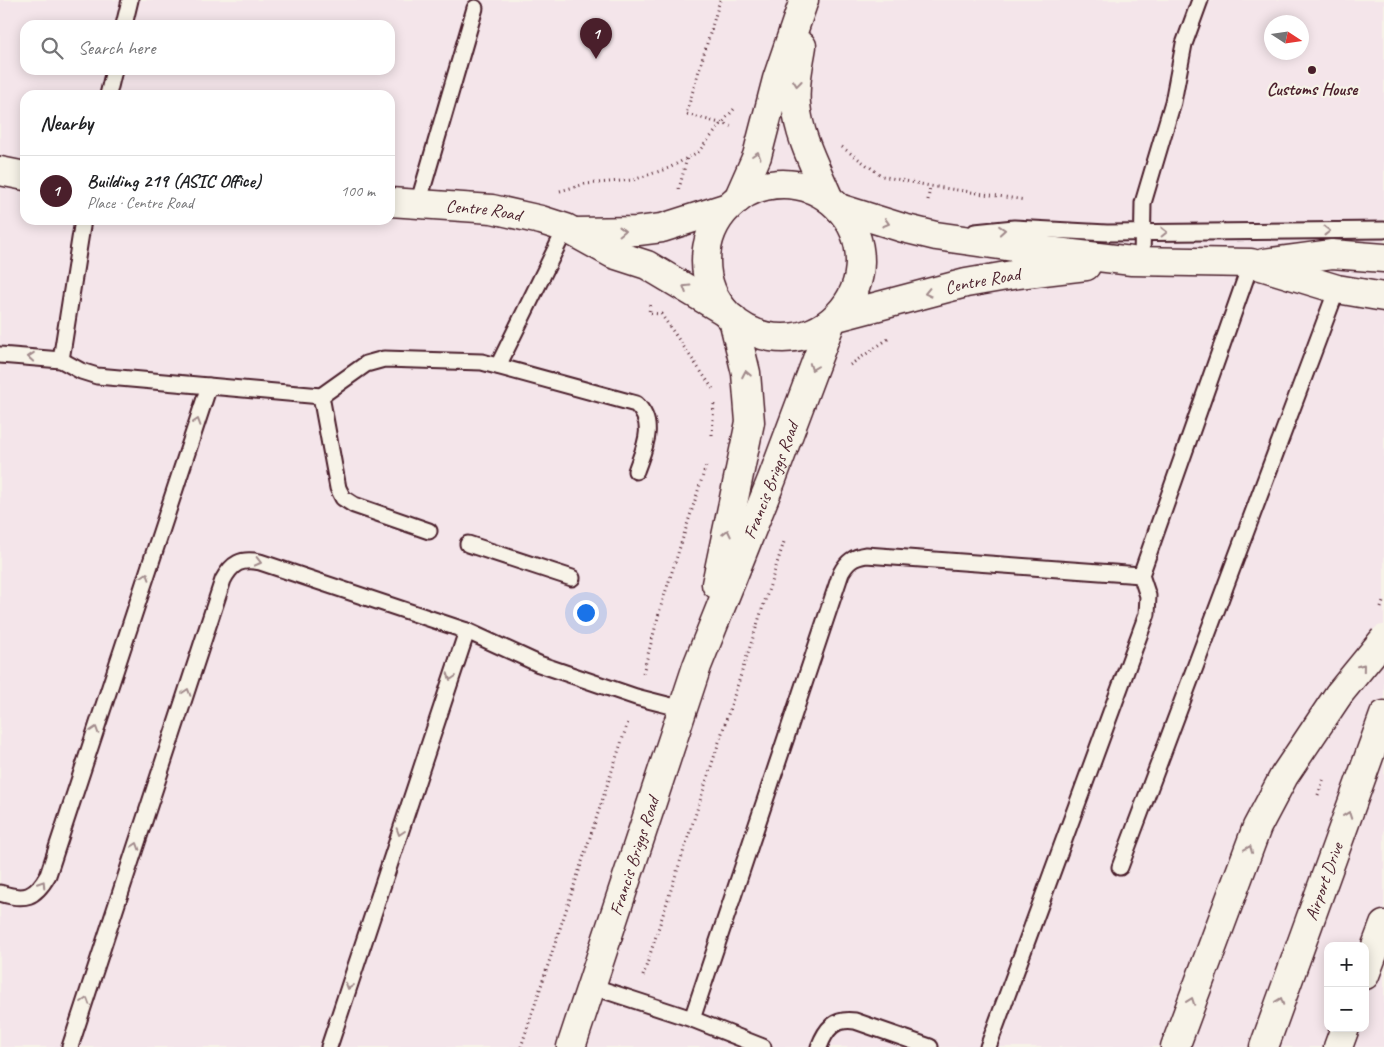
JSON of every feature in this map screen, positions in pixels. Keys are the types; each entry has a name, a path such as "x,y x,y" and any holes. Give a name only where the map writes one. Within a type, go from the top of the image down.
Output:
{"street":[{"path":"733,203 750,192 777,185 804,187 834,204 849,220 855,233 860,263 853,292 834,319 808,334 782,338 756,332 730,316 713,292 709,280 707,254 714,229 733,203 757,156 778,79 804,0"},
{"path":"810,0 796,85 796,103 802,134 834,204"},
{"path":"0,170 20,176"},
{"path":"0,182 20,178"},
{"name":"Centre Road","path":"395,202 492,209 520,214 570,230 613,254 647,265 730,316"},
{"name":"Centre Road","path":"570,230 638,231 662,228 733,203"},
{"name":"Centre Road","path":"834,204 930,234 1013,247 1137,261 1253,264 1332,254 1384,258"},
{"name":"Centre Road","path":"834,319 966,283 1018,274 1137,261"},
{"name":"Centre Road","path":"1253,264 1337,289 1384,297"},
{"name":"Francis Briggs Road","path":"697,666 750,422 751,406 746,373 730,316"},
{"name":"Francis Briggs Road","path":"572,1047 697,666 834,319"},
{"path":"1175,1047 1258,827 1284,776 1310,735 1384,640"},
{"name":"Airport Drive","path":"1264,1047 1384,715"},
{"path":"1369,964 1384,925"},
{"path":"1338,1047 1344,1032"}],"lane":[{"path":"125,20 130,0"},
{"path":"1137,261 1142,233 1143,203 1173,102 1184,44 1200,0"},
{"path":"418,204 475,8"},
{"path":"109,90 113,75"},
{"path":"61,360 82,225"},
{"path":"930,234 1014,228 1142,233 1384,230"},
{"path":"498,366 570,230"},
{"path":"988,1047 1147,614 1148,596 1141,575 1253,264"},
{"path":"1120,867 1337,289"},
{"path":"0,355 61,360 81,371 98,376 321,396 366,364 384,358 482,362 636,404 646,417 648,427 636,471"},
{"path":"0,893 23,898 34,895 42,887 48,875 210,386"},
{"path":"321,396 338,488 343,498 354,506 429,531"},
{"path":"468,544 572,578"},
{"path":"692,1019 837,583 846,563 856,556 866,555 1141,575"},
{"path":"70,1047 220,590 229,568 237,562 248,560 312,579 467,631 539,664 636,697 683,709"},
{"path":"329,1047 467,631"},
{"path":"591,986 692,1019 763,1047"},
{"path":"819,1047 828,1028 836,1022 845,1020 855,1021 930,1047"}],"path":[{"path":"720,0 686,114 763,134"},
{"path":"556,192 585,184 633,180 669,168 698,152 735,108"},
{"path":"802,134 821,135 833,140 882,176 930,186 1035,202"},
{"path":"930,186 930,234"},
{"path":"846,368 894,334"},
{"path":"635,1000 787,534"}],"shaded area":[{"path":"0,0 1384,0 1384,1047 0,1047"}],"place":[{"name":"Building 219 (ASIC Office)","path":"596,59"},
{"name":"Customs House","path":"1312,70"}]}
